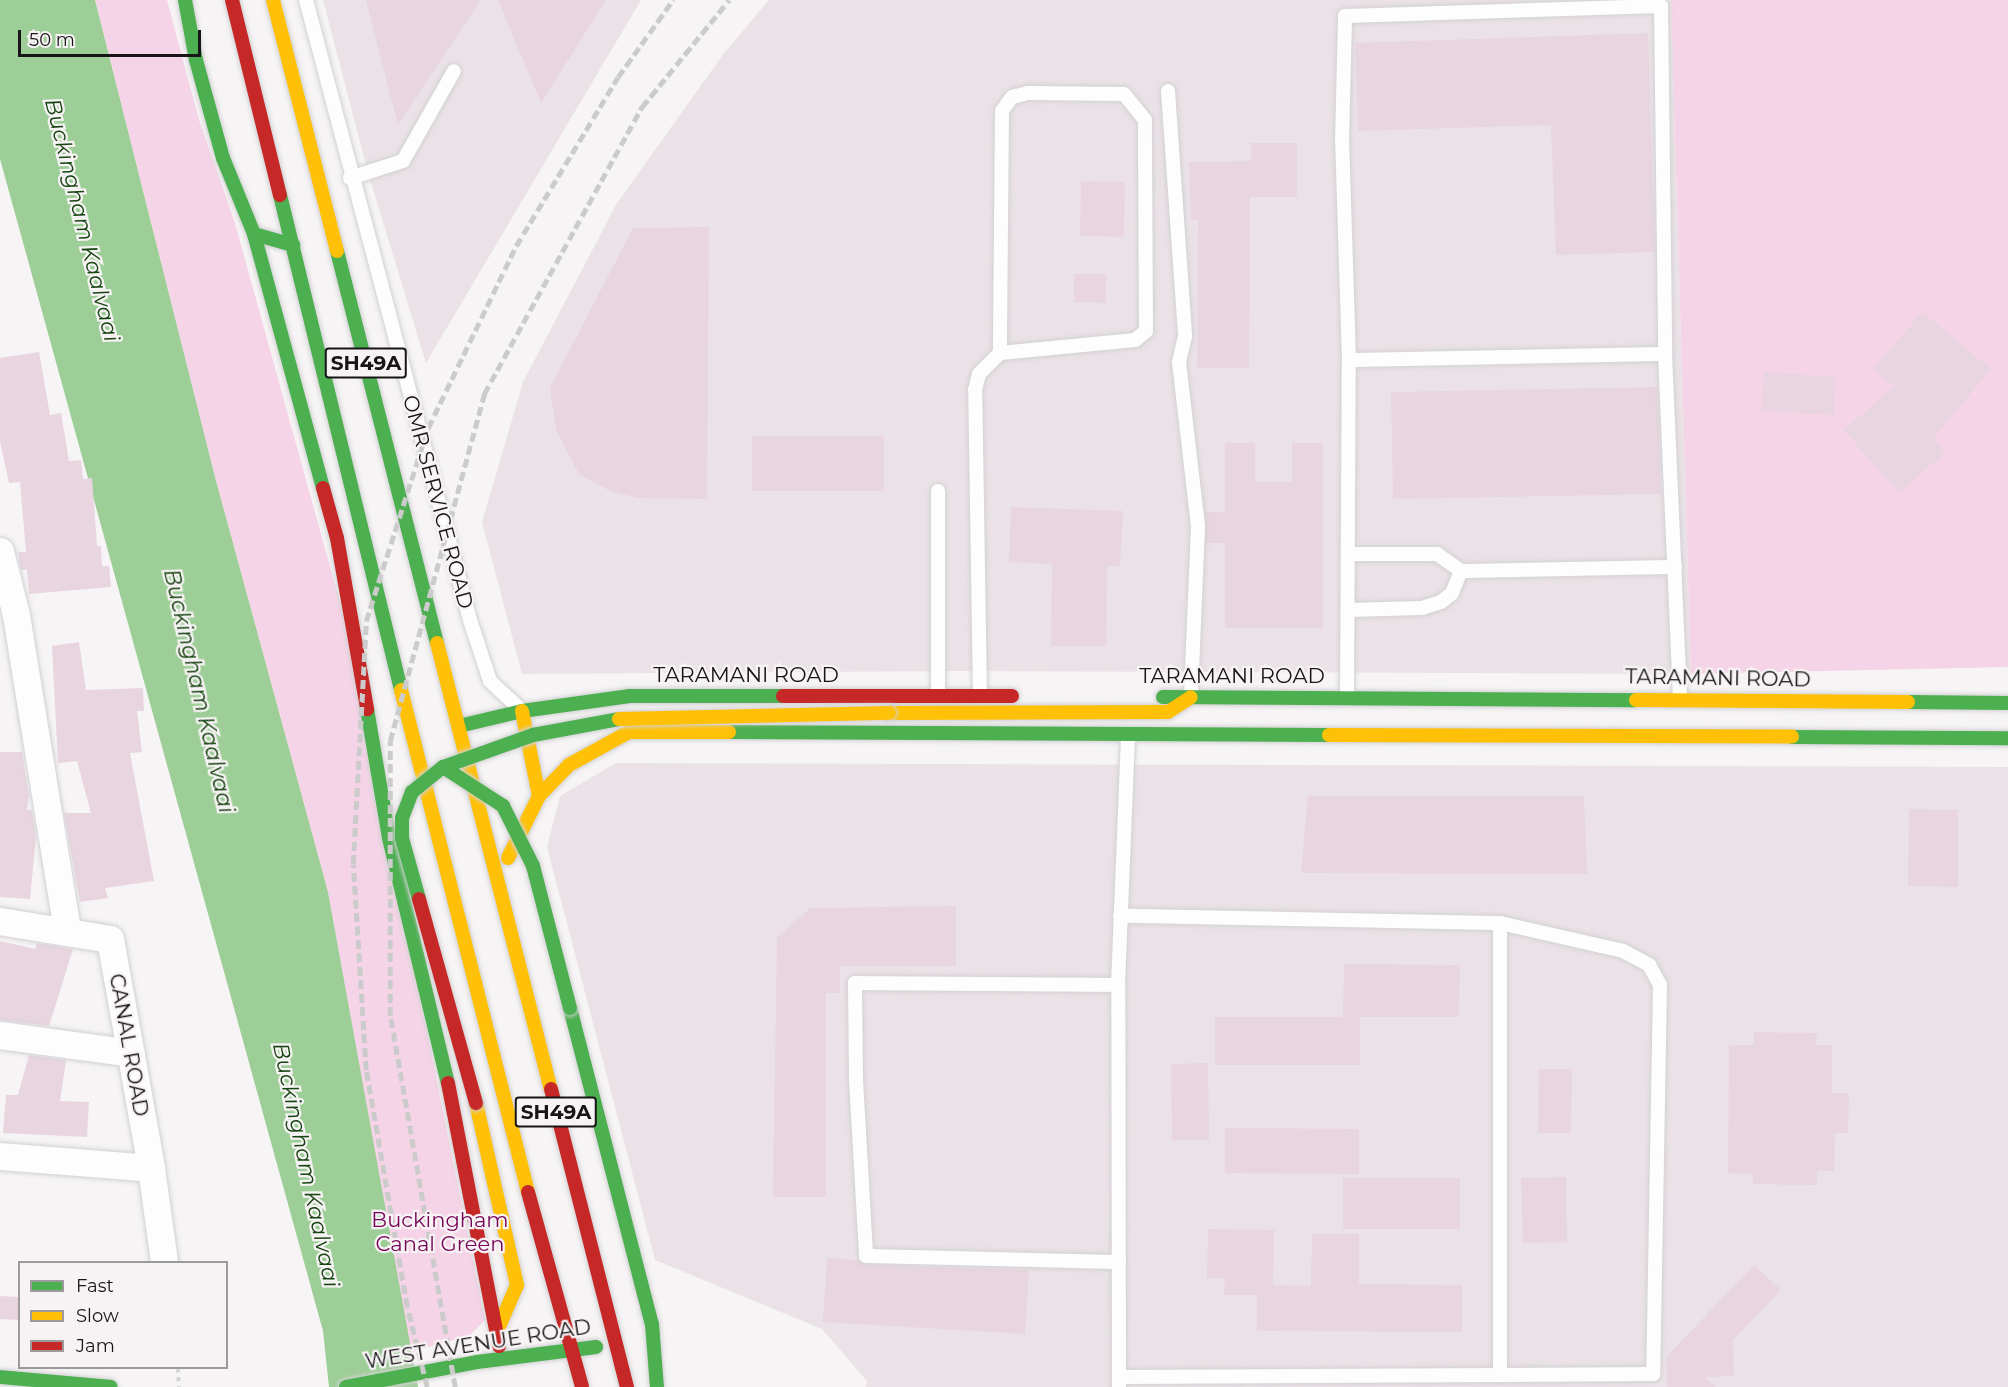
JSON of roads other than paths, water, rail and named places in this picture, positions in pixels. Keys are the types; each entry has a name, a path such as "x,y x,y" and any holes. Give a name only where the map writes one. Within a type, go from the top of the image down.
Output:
{"main road":[{"path":"185,0 196,60 223,158 254,234 337,538 389,838 458,1126 502,1360"},
{"path":"232,0 256,99 281,177 293,245 254,234"},
{"name":"SH49A","path":"273,0 286,90 311,170 459,726"},
{"path":"256,99 286,90"},
{"name":"SH49A","path":"293,245 512,1133 564,1314 582,1387"},
{"name":"TARAMANI ROAD","path":"459,726 522,711 630,696 1027,696"},
{"name":"TARAMANI ROAD","path":"1144,697 1680,698 2008,703"},
{"path":"528,1296 517,1285 476,1103 402,838 402,818 412,792 443,767 533,735 632,717 1168,712 1191,697"},
{"path":"522,711 539,796"},
{"path":"459,726 496,881"},
{"path":"496,881 539,796 569,765 629,732 2008,738"},
{"path":"443,767 503,806 533,866 652,1324 657,1387"},
{"name":"SH49A","path":"496,881 617,1344"},
{"path":"497,1331 517,1285"},
{"path":"544,1306 564,1314"},
{"path":"617,1344 626,1387"},
{"name":"WEST AVENUE ROAD","path":"346,1387 502,1360 617,1344"},
{"path":"0,1377 111,1387"}],"street":[{"path":"0,551 16,615 67,931"},
{"name":"CANAL ROAD","path":"0,921 110,939 152,1168 164,1261"},
{"path":"0,1035 131,1053"},
{"path":"0,1156 152,1168"}],"lane":[{"name":"OMR SERVICE ROAD","path":"306,0 350,178 470,620 490,681 522,711"},
{"path":"1347,697 1349,360 1342,141 1345,16 1661,6 1665,354 1680,698"},
{"path":"350,178 404,161 454,72"},
{"path":"1168,91 1185,336 1179,362 1198,526 1191,697"},
{"path":"980,696 975,390 979,374 1000,353 1135,340 1146,331 1145,120 1124,94 1028,93 1012,97 1002,111 1000,353"},
{"path":"1349,360 1665,354"},
{"path":"938,490 938,696"},
{"path":"1348,554 1437,554 1461,571 1675,567"},
{"path":"1348,610 1422,608 1441,602 1452,593 1461,571"},
{"path":"1120,916 1500,922 1623,951 1649,965 1660,985 1653,1374 1119,1382 1118,985 1120,916 1128,734"},
{"path":"1500,922 1500,1375"},
{"path":"1118,985 855,983 855,1016 866,1256 1119,1262"}],"water":[{"name":"Buckingham Kaalvaai","path":"0,0 95,0 215,477 328,892 418,1387 329,1387 323,1331 0,159"}],"railway":[{"path":"427,1387 407,1307 366,1070 353,864 366,621 428,428 516,246 618,77 673,0"},
{"path":"455,1387 390,1016 390,741 484,394 642,107 729,0"}],"park label":[{"name":"Buckingham Canal Green","path":"440,1232"}]}
